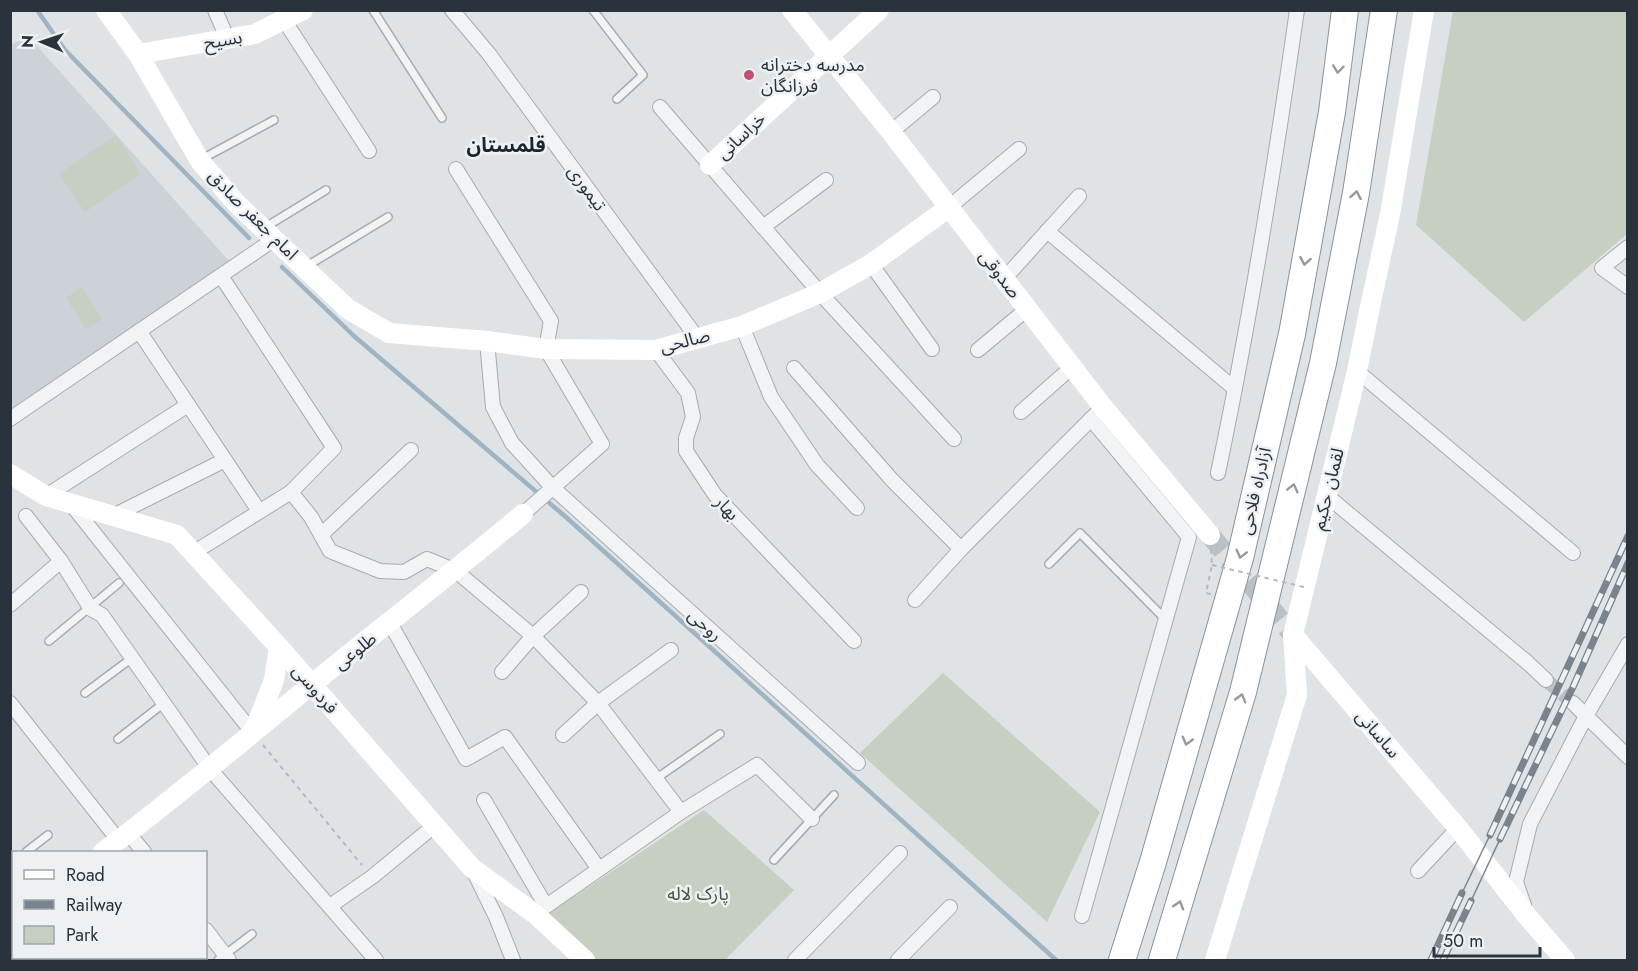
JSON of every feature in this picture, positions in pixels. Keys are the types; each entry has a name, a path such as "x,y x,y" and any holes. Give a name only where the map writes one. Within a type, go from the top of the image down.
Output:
{"highway":[{"name":"آزادراه فلاحی","path":"1122,960 1153,862 1240,558 1294,322 1332,112 1345,10"},
{"name":"آزادراه فلاحی","path":"1162,960 1243,692 1323,363 1356,193 1384,10"}],"street":[{"name":"امام جعفر صادق","path":"106,10 138,54 200,161 236,203 348,309 389,333"},
{"path":"214,10 228,40"},
{"name":"بسیح","path":"138,54 255,34 303,10"},
{"name":"تیموری","path":"452,10 489,54 698,339"},
{"name":"صدوقی","path":"792,10 891,132 1071,367 1097,413 1210,535"},
{"name":"خراسانی","path":"710,165 879,10"},
{"path":"1218,474 1280,131 1297,10"},
{"name":"لقمان حکیم","path":"1215,960 1296,695 1293,635 1357,371 1390,214 1424,10"},
{"path":"284,20 369,151"},
{"path":"891,132 933,97"},
{"path":"660,107 820,293 954,439"},
{"path":"948,207 1019,149"},
{"path":"456,169 550,321 546,349"},
{"path":"763,227 826,180"},
{"path":"1004,279 1079,196"},
{"name":"صالحی","path":"389,333 487,341 546,349 656,350 742,326 820,293 871,264 948,207"},
{"path":"1047,231 1235,389"},
{"path":"10,419 221,276 270,233"},
{"path":"1628,247 1602,268 1628,287"},
{"path":"871,264 932,348"},
{"path":"193,553 291,492 334,448 221,276"},
{"path":"978,350 1027,309"},
{"path":"742,326 771,398 817,465 857,508"},
{"path":"139,331 259,511"},
{"name":"روحی","path":"487,341 493,407 512,443 552,487 858,763"},
{"name":"طلوعی","path":"117,842 456,571 602,444 546,349"},
{"name":"بهار","path":"656,350 687,393 693,417 686,438 686,452 715,495 854,641"},
{"path":"1021,412 1071,367"},
{"path":"794,368 892,480 961,549"},
{"path":"1357,371 1573,553"},
{"path":"46,496 188,405"},
{"path":"915,600 961,549 1097,413 1189,537 1082,916"},
{"path":"321,535 411,450"},
{"path":"113,516 225,460"},
{"name":"فردوسی","path":"10,474 46,496 177,535 279,647 472,868 541,910 585,960"},
{"path":"291,492 311,517 330,551 380,571 404,572 428,559 456,571 533,636 598,703 681,812"},
{"path":"1326,495 1528,663 1546,681"},
{"path":"71,504 253,733 274,680 279,647"},
{"path":"26,516 61,561 91,609 102,615 210,769 376,960"},
{"path":"10,605 61,561"},
{"path":"502,672 533,636 581,592"},
{"path":"390,624 466,759 505,737 599,869"},
{"name":"ساسانی","path":"1293,635 1460,831 1527,916"},
{"path":"1565,960 1527,916 1516,882 1530,824 1586,716 1628,644"},
{"path":"563,735 598,703 671,650"},
{"path":"10,703 117,842 141,851"},
{"path":"1573,703 1628,756"},
{"path":"484,800 541,910 681,812 757,765 812,819"},
{"path":"330,906 372,877 434,826"},
{"path":"1418,871 1460,831"},
{"path":"795,960 900,853"},
{"path":"472,868 496,917 513,960"},
{"path":"898,960 950,907"},
{"path":"207,932 224,959"}],"lane":[{"path":"372,10 442,118"},
{"path":"593,10 644,75 617,99"},
{"path":"200,161 274,120"},
{"path":"270,233 326,190"},
{"path":"305,268 388,217"},
{"path":"1049,564 1080,533 1166,620"},
{"path":"49,641 91,609 119,583"},
{"path":"85,693 132,658"},
{"path":"118,740 164,703"},
{"path":"657,778 720,734"},
{"path":"774,860 834,795"},
{"path":"27,851 48,835"},
{"path":"224,959 252,934"}],"path":[{"path":"1206,593 1212,564 1304,587"},
{"path":"253,733 372,877"}],"shaded area":[{"path":"29,37 229,261 11,413 10,45"}],"green space":[{"path":"1453,11 1627,11 1627,234 1524,322 1416,225"},
{"path":"116,135 141,174 85,212 59,174"},
{"path":"82,287 102,319 86,329 66,298"},
{"path":"943,673 1100,812 1047,922 860,753"},
{"name":"پارک لاله","path":"704,810 794,890 725,960 593,960 545,916"}],"waterway":[{"path":"37,10 65,50 249,238"},
{"path":"282,267 354,336 567,518 1056,960"}],"tunnel":[{"path":"1210,535 1293,635"},
{"path":"1546,680 1573,703"}],"tram line":[{"path":"1462,893 1490,835"},
{"path":"1471,901 1500,839"}],"railway":[{"path":"1490,835 1628,536"},
{"path":"1500,839 1573,687 1628,563"},
{"path":"1431,960 1462,893"},
{"path":"1443,960 1471,901"}],"place":[{"name":"مدرسه دخترانه فرزانگان","path":"749,75"}],"district":[{"name":"قلمستان","path":"506,145"}]}
